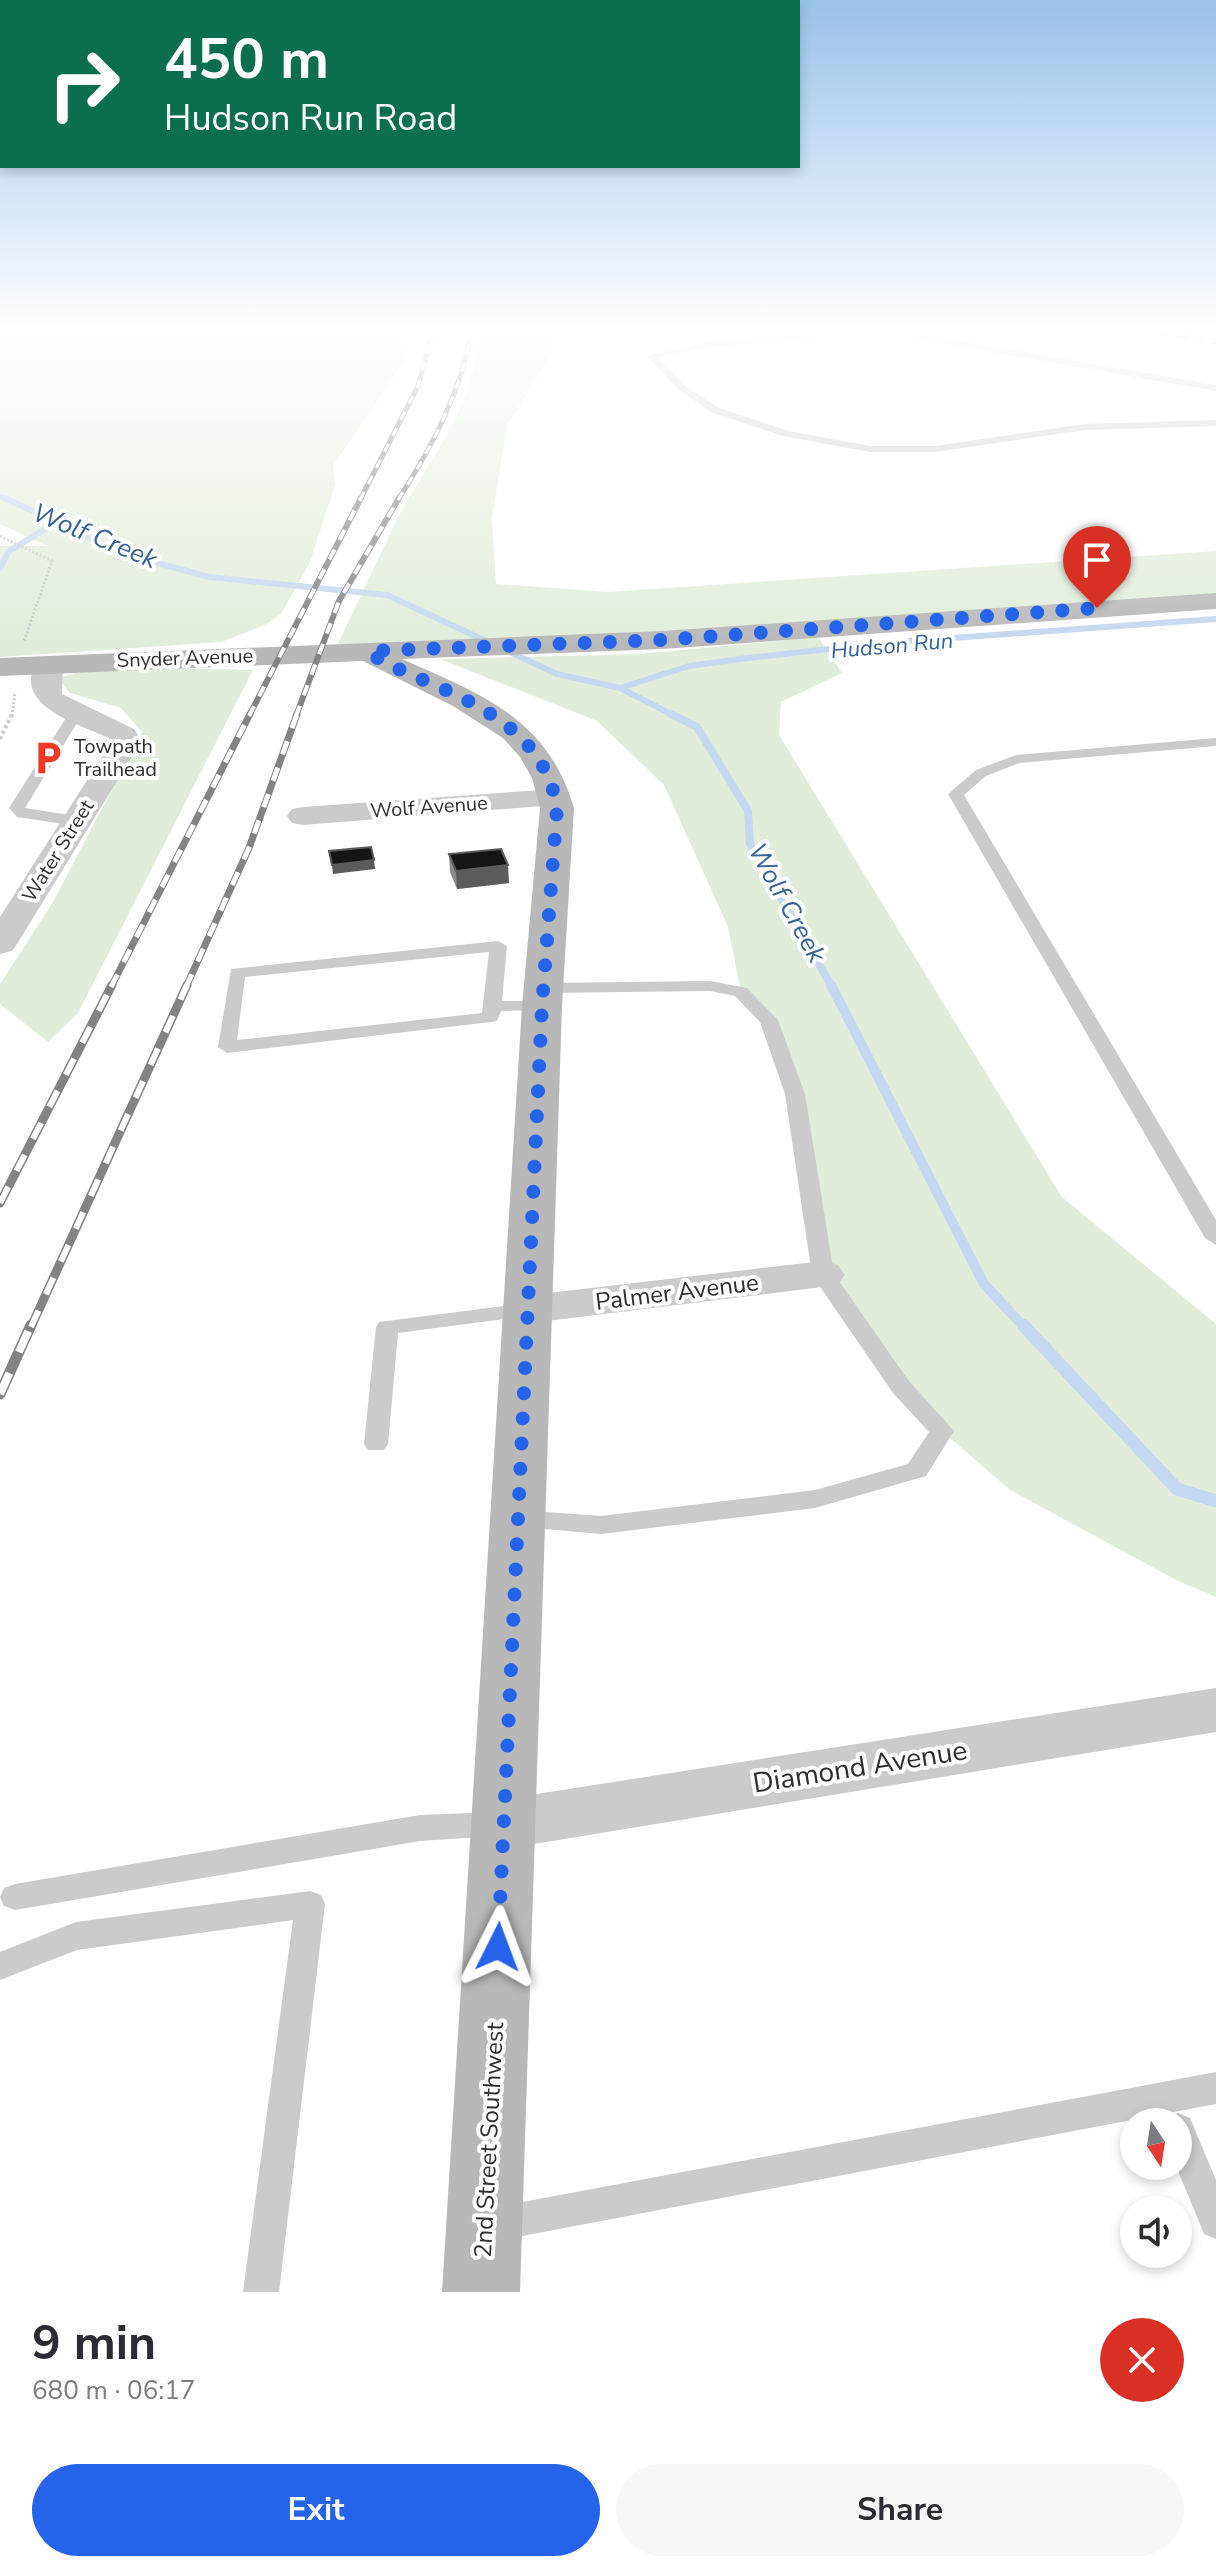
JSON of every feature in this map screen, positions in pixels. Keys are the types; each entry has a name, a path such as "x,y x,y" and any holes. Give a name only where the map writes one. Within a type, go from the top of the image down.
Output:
{"street":[{"name":"Snyder Avenue","path":"7,674 49,664 662,640 1216,601"},
{"name":"2nd Street Southwest","path":"369,651 381,661 496,716 526,741 553,783 555,798 481,2292"},
{"name":"Water Street","path":"0,944 120,752 124,735 107,724 56,706 47,693 49,664"},
{"name":"Wolf Avenue","path":"303,816 555,798"},
{"name":"Palmer Avenue","path":"531,1309 823,1275"},
{"name":"Diamond Avenue","path":"504,1824 1216,1710"}],"lane":[{"path":"792,435 870,449 935,449 1036,435"},
{"path":"76,713 17,808 22,814 77,821"},
{"path":"1216,742 1016,759 981,773 956,794 1216,1238"},
{"path":"498,946 492,1006 491,1017 227,1047 237,973 498,946"},
{"path":"492,1006 543,997 710,986 741,992 769,1020 795,1094 823,1275 901,1387 942,1431 917,1470 815,1499 601,1525 519,1519"},
{"path":"376,1444 387,1327 531,1309"},
{"path":"15,1897 420,1828 504,1824"},
{"path":"0,1966 76,1936 310,1904 261,2292"},
{"path":"1174,2108 1216,2088"},
{"path":"485,2226 1120,2118"},
{"path":"1192,2163 1216,2222"}],"path":[{"path":"2,537 52,561 22,647"},
{"path":"0,739 11,720 7,674"}],"green space":[{"path":"0,435 354,435 333,466 335,485 310,562 281,614 265,625 221,642 0,657 0,546 47,546 0,524"},
{"path":"447,435 505,435 492,518 496,584 608,592 1216,551 1216,601 334,652 400,513"},
{"path":"818,637 842,673 781,702 779,735 1062,1197 1216,1324 1216,1597 1176,1580 1010,1490 942,1431 823,1275 776,1036 741,992 728,927 664,785 597,721 440,659 640,654"},
{"path":"95,670 253,670 78,1013 48,1042 0,1004 0,984 53,902 142,732 121,708 70,693 59,679"}],"building":[{"path":"371,847 374,860 332,865 329,851"},
{"path":"501,849 508,865 456,871 449,854"}],"waterway":[{"name":"Wolf Creek","path":"0,496 9,500"},
{"name":"Wolf Creek","path":"5,498 57,522"},
{"path":"0,568 9,551 57,522"},
{"name":"Wolf Creek","path":"57,522 124,554 209,577 387,595 557,674 620,688"},
{"name":"Hudson Run","path":"620,688 689,666 740,659 883,643 1216,619"},
{"name":"Wolf Creek","path":"620,688 675,716"},
{"name":"Wolf Creek","path":"671,714 675,716"},
{"name":"Wolf Creek","path":"675,716 697,727 748,811 750,844 832,987"},
{"name":"Wolf Creek","path":"831,985 984,1284 1024,1327"},
{"name":"Wolf Creek","path":"1023,1325 1177,1489 1216,1501"}],"railway":[{"path":"360,500 393,435"},
{"path":"398,500 435,435"},
{"path":"249,716 361,498"},
{"path":"296,716 339,601 399,498"},
{"path":"111,987 250,714"},
{"path":"186,987 249,848 297,714"},
{"path":"0,1203 112,985"},
{"path":"31,1327 187,985"},
{"path":"0,1394 31,1325"}],"place":[{"name":"Towpath Trailhead","path":"48,758"}],"route":[{"path":"498,1947 531,1309 542,1006 557,808 553,783 526,741 496,716 381,661 369,651 662,640 1097,608"}]}
